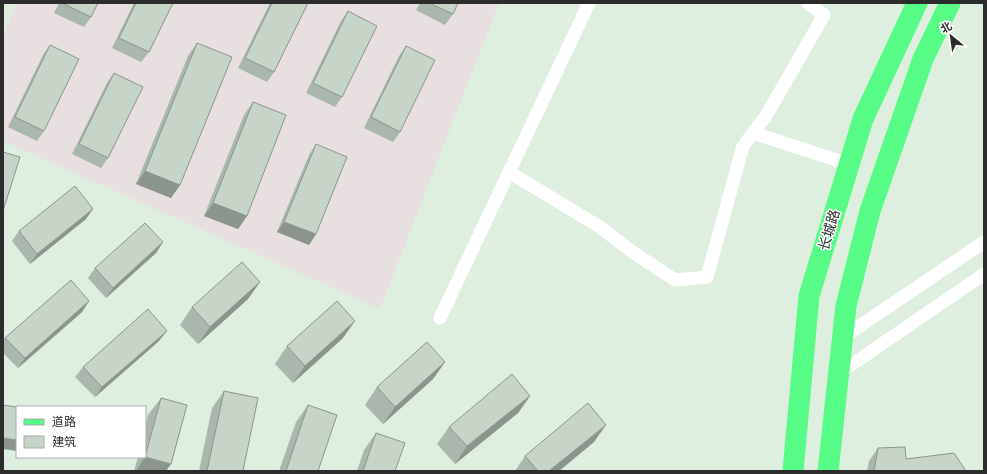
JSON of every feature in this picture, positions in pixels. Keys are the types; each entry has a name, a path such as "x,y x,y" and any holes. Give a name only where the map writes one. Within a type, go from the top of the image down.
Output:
{"main road":[{"name":"长城路","path":"793,471 809,296 863,120 917,3"},
{"path":"828,471 846,306 870,211 923,59 950,3"}],"street":[{"path":"440,318 589,3"},
{"path":"509,172 600,227 631,251 675,280 707,277 742,146 766,116 824,14 808,3"},
{"path":"753,133 849,164"},
{"path":"842,338 984,242"},
{"path":"838,374 984,274"}],"shaded area":[{"path":"17,3 499,3 380,309 3,141 3,35"}],"building":[{"path":"62,3 98,3 91,17"},
{"path":"136,3 173,3 149,52 119,38"},
{"path":"272,3 308,3 274,72 245,58"},
{"path":"429,3 458,3 453,14"},
{"path":"348,11 377,26 342,97 313,83"},
{"path":"197,43 232,57 180,185 145,171"},
{"path":"50,45 79,59 44,131 15,117"},
{"path":"406,46 435,60 400,132 371,117"},
{"path":"114,73 143,87 108,158 79,144"},
{"path":"253,102 286,115 247,216 213,203"},
{"path":"316,144 347,157 316,234 284,222"},
{"path":"3,152 20,157 3,211"},
{"path":"75,186 93,209 37,254 19,231"},
{"path":"145,223 163,242 113,288 95,268"},
{"path":"242,262 260,282 210,327 192,307"},
{"path":"71,280 89,301 25,358 5,338"},
{"path":"337,301 355,321 305,366 287,346"},
{"path":"148,309 167,331 102,387 83,367"},
{"path":"427,342 445,362 395,407 377,387"},
{"path":"512,374 530,396 467,446 449,427"},
{"path":"224,391 258,398 243,471 207,471"},
{"path":"161,398 187,405 171,464 146,457"},
{"path":"588,403 606,425 549,471 538,471 525,456"},
{"path":"3,405 16,407 16,440 3,438"},
{"path":"308,405 337,415 318,471 286,471"},
{"path":"376,433 405,443 395,471 363,471"},
{"path":"905,447 906,459 954,453 966,471 874,471 878,448"}]}
